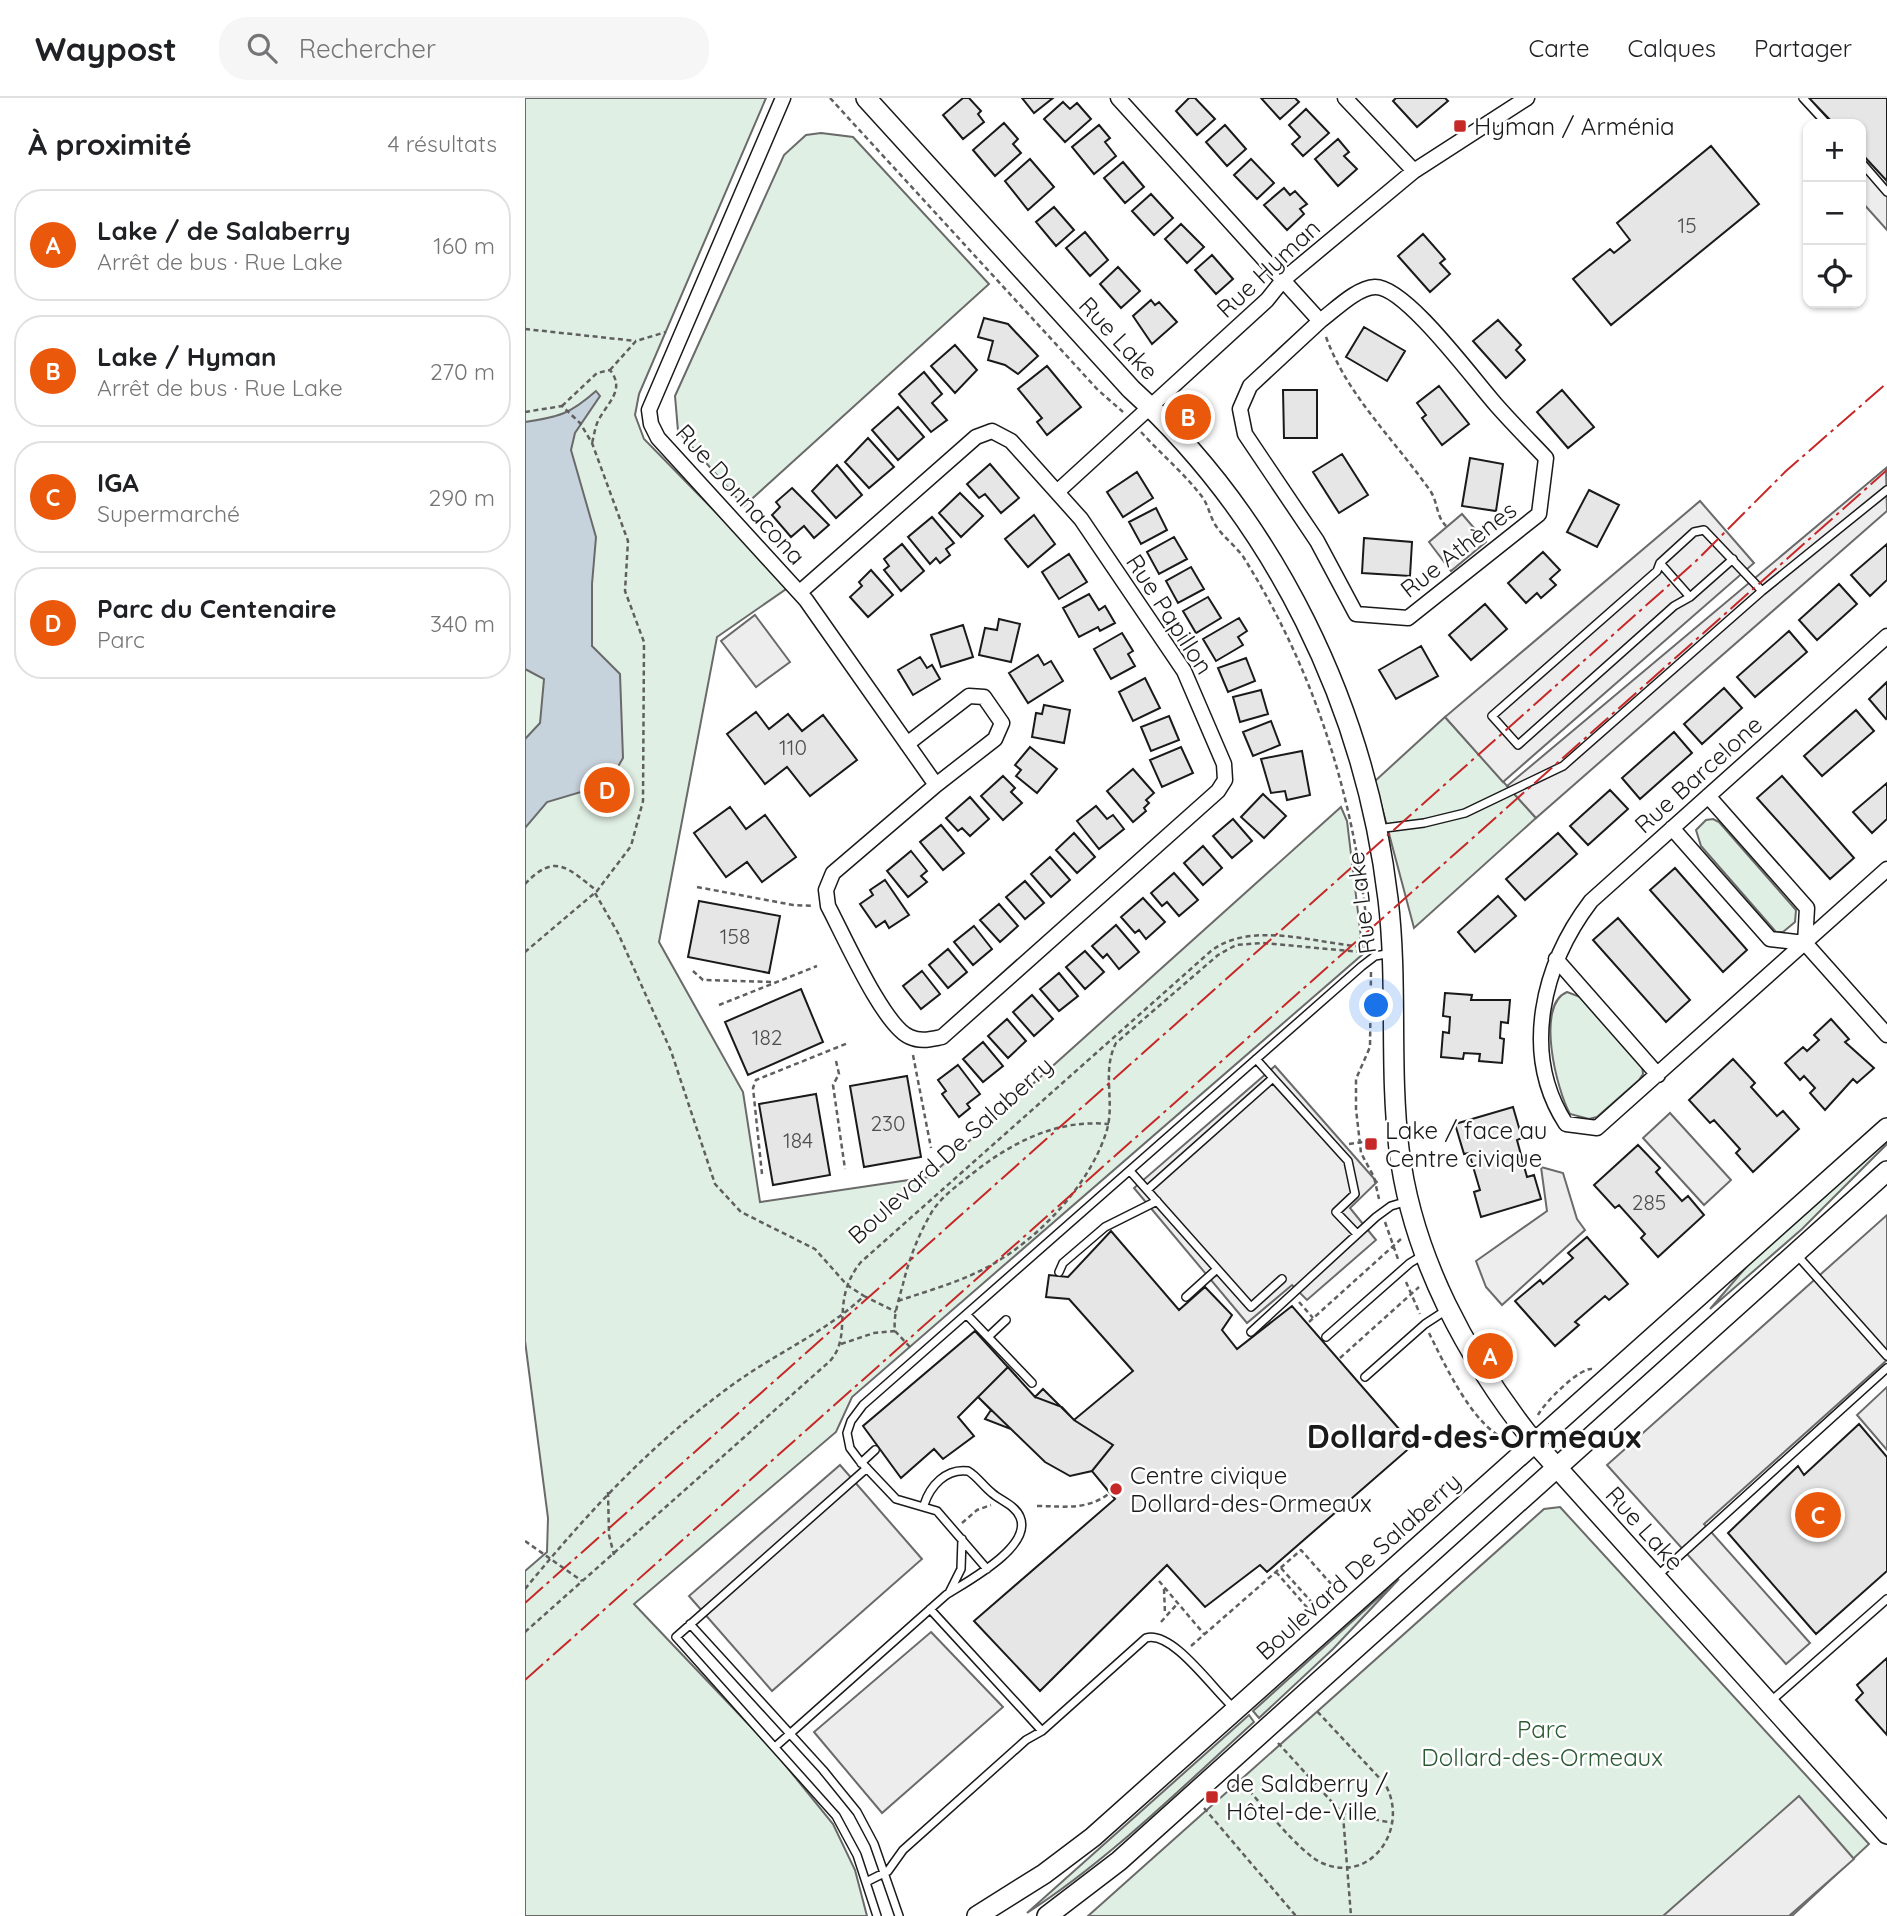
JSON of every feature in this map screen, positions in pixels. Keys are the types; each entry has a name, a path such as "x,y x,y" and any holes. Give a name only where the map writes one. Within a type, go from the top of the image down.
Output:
{"street":[{"name":"Rue Donnacona","path":"783,98 649,410 651,424 658,438 800,592 936,785"},
{"name":"Rue Lake","path":"866,98 1150,406 1170,424 1223,487 1285,583 1339,699 1377,829 1392,953 1400,1157 1409,1200 1426,1254 1448,1308 1487,1378 1535,1442 1887,1834"},
{"path":"1118,98 1320,321"},
{"path":"1345,98 1413,171"},
{"name":"Rue Hyman","path":"1057,492 1267,300 1283,280 1413,171 1527,98"},
{"name":"Rue Athènes","path":"1377,287 1391,293 1435,331 1496,405 1546,458 1539,514 1408,618 1356,614 1317,541 1244,434 1240,409 1250,386 1320,321 1363,291 1377,287"},
{"name":"Rue Papillon","path":"800,592 976,437 992,431 1011,442 1081,519 1184,671 1224,764 1226,780 1218,791 942,1037 925,1041 909,1037"},
{"name":"Rue Barcelone","path":"1887,636 1591,901 1574,923 1556,959 1543,1002 1540,1034 1543,1074 1556,1109 1566,1124 1597,1128 1887,869"},
{"path":"907,744 969,696 984,697 1002,723 995,739 936,785 833,873 826,890 828,906 891,1023 909,1037"},
{"path":"1708,796 1807,908 1805,943"},
{"path":"1672,828 1770,939 1805,943 1887,1035"},
{"path":"1556,959 1658,1074"},
{"name":"Boulevard De Salaberry","path":"977,1916 1075,1851 1887,1128"},
{"path":"1047,1916 1119,1861 1887,1171"}],"lane":[{"path":"1803,98 1822,119"},
{"path":"1866,168 1887,192"},
{"path":"1377,829 1454,816 1483,807 1516,788 1547,776 1762,591 1887,490"},
{"path":"1733,559 1690,597 1674,606 1518,746 1492,716 1657,571 1660,563 1693,532 1700,529 1733,559 1762,591"},
{"path":"1660,563 1690,597"},
{"path":"987,1569 937,1511 924,1505 896,1499 864,1465 850,1448 847,1433 856,1413 1370,959 1392,953"},
{"path":"1257,1059 1349,1163 1355,1195 1336,1212 1357,1234"},
{"path":"1147,1190 1273,1078"},
{"path":"1130,1171 1251,1307 1282,1279"},
{"path":"1251,1332 1357,1234 1391,1206 1409,1200"},
{"path":"1059,1272 1063,1263 1105,1227 1157,1201"},
{"path":"1326,1336 1410,1262 1426,1254"},
{"path":"1795,1254 1887,1356"},
{"path":"1186,1297 1217,1269"},
{"path":"1365,1377 1430,1320 1448,1308"},
{"path":"967,1315 1032,1382"},
{"path":"989,1336 1006,1320"},
{"path":"1656,1577 1887,1368"},
{"path":"875,1450 864,1465 676,1637 836,1816 852,1844 877,1916"},
{"path":"775,1747 930,1609 949,1593 975,1580 1020,1537 1022,1521 1014,1508 990,1491 971,1472 951,1472 935,1485 924,1505"},
{"path":"949,1593 961,1569 962,1539"},
{"path":"1770,1703 1887,1599"},
{"path":"930,1609 1042,1731"},
{"path":"690,1624 857,1812 871,1836 899,1916"},
{"path":"866,1882 884,1873 903,1850 1026,1740 1042,1731 1140,1641 1152,1637 1172,1644 1235,1709"}],"path":[{"name":"Rue Lake","path":"830,98 1098,390 1117,406"},
{"path":"1320,321 1344,380 1433,496 1445,526"},
{"path":"525,329 636,341 658,333 683,331"},
{"path":"525,409 562,406 597,373 610,370 636,341"},
{"path":"592,443 597,422 616,394 617,383 610,370"},
{"path":"525,952 596,892 631,846 643,801 644,642 625,591 628,541 592,443 580,423 562,406"},
{"name":"Rue Lake","path":"1147,438 1202,497 1218,529 1236,546 1279,620 1303,671 1326,732 1350,814 1363,881 1369,947"},
{"path":"525,884 540,868 553,866 570,869 596,892 618,933 666,1039 715,1184 741,1212 815,1249 847,1285 896,1312"},
{"path":"697,887 793,905 828,906"},
{"name":"Boulevard De Salaberry","path":"841,1344 840,1318 847,1285 861,1262 1219,946 1244,936 1369,947"},
{"path":"898,1301 991,1265 1026,1240 1069,1197 1098,1153 1109,1124 1111,1054 1116,1043 1218,954 1236,945 1263,943 1360,953 1369,947"},
{"path":"719,1004 817,966"},
{"path":"693,971 703,980 777,982"},
{"name":"Rue Lake","path":"1371,972 1370,1047 1356,1083 1363,1159 1374,1177 1380,1201"},
{"path":"1173,985 1177,990"},
{"path":"909,1037 931,1148"},
{"path":"762,1174 753,1088 755,1080 848,1043"},
{"path":"836,1061 839,1074 833,1085 845,1169"},
{"path":"914,1352 895,1331 898,1301 924,1226 946,1195 995,1155 1034,1135 1079,1124 1109,1124"},
{"path":"1344,1145 1370,1141"},
{"path":"961,1172 966,1179"},
{"path":"1385,1222 1397,1255"},
{"path":"1309,1322 1401,1239"},
{"path":"1408,1285 1422,1317"},
{"path":"1340,1358 1419,1287"},
{"path":"525,1589 608,1492 666,1438 736,1382 840,1318 864,1296"},
{"path":"1297,1300 1313,1318"},
{"path":"525,1632 830,1361 841,1344 874,1333 895,1331"},
{"path":"1428,1331 1472,1407 1485,1424 1504,1439"},
{"path":"1540,1410 1585,1369 1592,1369"},
{"path":"608,1492 609,1535 614,1555"},
{"path":"1037,1506 1072,1508 1096,1502 1110,1493"},
{"path":"954,1530 977,1510 991,1505"},
{"path":"525,1541 551,1557 583,1583"},
{"path":"1189,1648 1301,1550 1336,1590"},
{"path":"1281,1568 1316,1607"},
{"path":"1276,1572 1311,1612"},
{"path":"1159,1581 1204,1634"},
{"path":"1163,1585 1165,1614"},
{"path":"1161,1622 1165,1614 1178,1603"},
{"path":"1236,1776 1308,1853 1322,1863 1346,1865 1372,1857 1389,1837 1395,1808 1385,1784 1313,1706"},
{"path":"1275,1740 1342,1813 1394,1823"},
{"path":"1202,1806 1296,1916"},
{"path":"1342,1813 1351,1916"}],"green space":[{"path":"525,98 766,98 639,394 635,415 644,439 789,587 717,637 659,942 743,1092 760,1202 929,1177 1341,807 1347,821 1363,954 852,1397 836,1432 634,1604 773,1750 833,1824 855,1870 867,1916 525,1916 525,1571 547,1552 548,1518 525,1341"},
{"path":"821,133 853,137 989,284 744,506 678,431 675,396 784,155 806,135"},
{"path":"1445,717 1536,818 1414,928 1375,781"},
{"path":"1706,820 1719,822 1796,910 1795,922 1783,932 1776,932 1701,846 1696,830"},
{"path":"1567,992 1583,998 1642,1065 1643,1074 1639,1080 1597,1117 1589,1119 1570,1114 1555,1069 1550,1030 1552,1013 1557,1000"},
{"path":"1887,1141 1802,1229 1710,1309 1748,1265"},
{"name":"Parc Dollard-des-Ormeaux","path":"1560,1507 1869,1844 1792,1916 1088,1916 1544,1509"},
{"path":"1399,1579 1333,1649 1259,1718 1253,1711"},
{"path":"1249,1715 1254,1722 1144,1822 1087,1870 1027,1913"}],"shaded area":[{"path":"1866,157 1887,180 1887,230 1866,207"},
{"path":"596,391 600,396 575,433 571,450 596,537 592,584 592,646 620,674 623,758 608,784 547,802 525,828 525,739 540,723 544,679 525,669 525,422 563,413 579,405"},
{"path":"1886,468 1887,511 1536,818 1507,786"},
{"path":"1700,501 1754,563 1503,782 1445,717"},
{"path":"1462,514 1486,542 1451,571 1429,542"},
{"path":"755,615 790,662 756,687 721,641"},
{"path":"1275,1066 1377,1182 1350,1208 1376,1240 1307,1300 1292,1285 1247,1323 1134,1188"},
{"path":"1670,1113 1731,1180 1704,1205 1643,1138"},
{"path":"1541,1167 1563,1173 1577,1219 1585,1230 1502,1305 1486,1287 1476,1261 1547,1211"},
{"path":"1887,1215 1887,1360 1704,1524 1810,1643 1786,1664 1607,1465"},
{"path":"1887,1387 1887,1450 1857,1415"},
{"path":"840,1465 922,1559 772,1691 689,1596"},
{"path":"931,1632 1003,1707 882,1813 814,1732"},
{"path":"1799,1796 1854,1859 1789,1916 1663,1916"}],"building":[{"path":"963,98 969,98 981,111 978,114 984,122 963,139 943,115"},
{"path":"1022,98 1053,98 1034,113"},
{"path":"1189,98 1195,98 1215,119 1197,135 1176,111"},
{"path":"1261,98 1295,98 1299,102 1280,119"},
{"path":"1396,98 1445,98 1448,101 1417,127 1393,101"},
{"path":"1809,98 1887,98 1887,181 1866,158 1866,119 1829,119"},
{"path":"1063,102 1070,109 1077,103 1091,119 1065,142 1044,119"},
{"path":"1306,109 1329,133 1303,156 1292,144 1300,137 1289,125"},
{"path":"1004,123 1018,139 1013,144 1021,153 995,176 973,150"},
{"path":"1099,125 1110,138 1105,142 1116,156 1094,174 1072,147"},
{"path":"1225,125 1246,149 1227,166 1206,142"},
{"path":"1338,139 1349,152 1344,156 1357,169 1338,186 1315,159"},
{"path":"1711,146 1759,204 1611,325 1573,279 1610,249 1614,253 1630,240 1617,223"},
{"path":"1030,159 1054,187 1028,210 1005,181"},
{"path":"1251,159 1274,183 1257,199 1234,175"},
{"path":"1123,162 1144,187 1125,203 1104,178"},
{"path":"1284,188 1290,195 1295,191 1307,204 1300,209 1304,214 1287,230 1264,205"},
{"path":"1151,194 1173,218 1154,235 1132,211"},
{"path":"1054,207 1074,230 1056,246 1036,222"},
{"path":"1181,224 1204,247 1187,263 1165,239"},
{"path":"1085,232 1108,260 1090,276 1066,248"},
{"path":"1423,234 1445,259 1440,263 1450,274 1430,292 1398,256"},
{"path":"1212,255 1233,279 1216,294 1195,270"},
{"path":"1118,267 1140,291 1121,308 1100,284"},
{"path":"1151,300 1155,305 1159,302 1177,322 1152,344 1133,316"},
{"path":"984,318 1008,324 1038,356 1018,374 1005,365 988,360 993,341 978,337"},
{"path":"1498,320 1521,345 1516,350 1525,360 1506,378 1473,341"},
{"path":"1364,327 1405,351 1387,381 1346,357"},
{"path":"955,345 977,370 955,393 931,366"},
{"path":"1047,366 1081,407 1047,435 1037,422 1042,418 1018,389"},
{"path":"924,372 942,394 932,403 947,420 931,432 899,394"},
{"path":"1439,386 1469,424 1442,445 1422,418 1426,415 1417,403"},
{"path":"1283,390 1317,390 1317,438 1284,438"},
{"path":"1562,390 1594,427 1568,448 1537,412"},
{"path":"898,407 924,437 898,460 872,430"},
{"path":"868,438 894,467 869,488 845,462"},
{"path":"1342,454 1368,495 1339,513 1313,472"},
{"path":"1470,458 1503,464 1496,511 1462,506"},
{"path":"990,464 1019,498 1001,513 985,494 979,498 967,484"},
{"path":"837,465 862,495 836,518 812,491"},
{"path":"1137,472 1153,498 1123,517 1107,492"},
{"path":"792,488 829,525 814,538 804,526 791,537 772,515 780,507 776,502"},
{"path":"1589,490 1619,505 1597,547 1567,532"},
{"path":"960,493 983,516 961,537 939,513"},
{"path":"1156,508 1167,530 1141,544 1129,522"},
{"path":"1034,515 1055,544 1028,567 1005,539"},
{"path":"932,517 954,543 946,549 950,555 940,563 936,558 930,564 908,537"},
{"path":"1174,537 1187,559 1159,574 1147,552"},
{"path":"1364,538 1412,542 1410,576 1362,573"},
{"path":"902,544 924,571 901,591 884,570 889,566 884,559"},
{"path":"1887,544 1887,580 1870,596 1851,575"},
{"path":"1543,552 1560,570 1550,579 1556,585 1541,598 1537,593 1526,603 1508,583"},
{"path":"1069,554 1087,582 1059,599 1042,572"},
{"path":"1191,567 1204,589 1178,603 1166,581"},
{"path":"871,570 893,595 868,617 850,597 862,586 859,582"},
{"path":"1839,584 1857,604 1817,640 1799,620"},
{"path":"1089,594 1099,610 1105,606 1115,623 1100,631 1098,627 1079,637 1063,608"},
{"path":"1208,597 1221,618 1196,633 1183,611"},
{"path":"1485,604 1507,629 1471,660 1449,635"},
{"path":"1239,618 1247,631 1238,637 1243,645 1216,661 1203,639"},
{"path":"999,619 1020,624 1011,662 979,655 985,628 997,630"},
{"path":"963,625 973,657 941,667 931,635"},
{"path":"1789,631 1807,652 1755,697 1737,677"},
{"path":"1122,633 1133,651 1128,654 1135,666 1111,679 1094,649"},
{"path":"1421,646 1438,676 1396,699 1379,670"},
{"path":"1038,655 1044,665 1051,661 1063,681 1028,703 1009,673"},
{"path":"920,657 927,668 932,665 940,679 913,695 898,670"},
{"path":"1246,658 1255,681 1228,692 1218,668"},
{"path":"1145,678 1160,708 1133,721 1119,692"},
{"path":"1887,682 1887,718 1886,719 1869,699"},
{"path":"1724,688 1742,708 1702,744 1684,724"},
{"path":"1261,690 1268,714 1240,722 1233,697"},
{"path":"1044,705 1070,710 1064,743 1032,737 1036,713 1042,714"},
{"path":"1856,710 1874,731 1822,776 1804,756"},
{"path":"756,712 769,729 788,714 802,731 823,715 857,760 810,796 787,767 765,784 727,734"},
{"path":"1169,716 1179,740 1151,751 1141,727"},
{"path":"1271,721 1280,745 1253,756 1243,732"},
{"path":"1674,732 1692,753 1640,799 1622,778"},
{"path":"1030,747 1057,769 1037,793 1016,776 1021,770 1015,765"},
{"path":"1181,747 1193,773 1162,787 1150,760"},
{"path":"1302,751 1310,795 1287,800 1285,791 1271,793 1261,759"},
{"path":"1133,769 1154,793 1146,800 1149,803 1144,808 1146,811 1133,822 1107,791"},
{"path":"1003,776 1015,788 1011,792 1022,803 1003,820 981,796"},
{"path":"1782,776 1854,858 1830,879 1757,798"},
{"path":"1887,783 1887,819 1872,833 1853,812"},
{"path":"1610,790 1628,809 1588,845 1570,826"},
{"path":"1263,794 1286,816 1264,838 1241,817"},
{"path":"970,797 989,819 970,836 962,828 958,831 946,818"},
{"path":"1096,806 1107,819 1113,815 1124,829 1099,849 1077,821"},
{"path":"730,807 746,829 765,815 796,857 762,882 747,862 726,877 694,833"},
{"path":"1233,819 1252,841 1232,858 1213,836"},
{"path":"941,825 964,853 943,870 920,842"},
{"path":"1074,833 1095,857 1077,873 1056,850"},
{"path":"1558,833 1577,854 1525,900 1506,879"},
{"path":"1203,846 1222,868 1203,885 1184,863"},
{"path":"911,851 927,871 921,876 927,882 908,897 887,871"},
{"path":"1050,857 1070,880 1051,897 1031,874"},
{"path":"1675,868 1747,950 1723,972 1650,890"},
{"path":"1174,873 1198,900 1179,916 1167,902 1162,906 1151,893"},
{"path":"885,880 909,915 889,928 885,921 876,927 860,904 873,895 870,890"},
{"path":"1025,881 1044,903 1025,919 1006,897"},
{"path":"1498,896 1516,916 1475,952 1458,932"},
{"path":"1143,898 1165,922 1146,939 1139,930 1135,933 1121,917"},
{"path":"699,901 780,916 769,973 688,957"},
{"path":"999,904 1018,926 1000,942 980,920"},
{"path":"1618,918 1690,1000 1666,1022 1593,940"},
{"path":"1116,925 1139,952 1119,969 1107,954 1103,958 1092,946"},
{"path":"974,926 992,949 973,965 954,942"},
{"path":"948,949 967,972 948,988 929,965"},
{"path":"1085,951 1104,972 1085,989 1066,967"},
{"path":"922,971 940,994 921,1009 903,986"},
{"path":"1059,973 1078,996 1059,1011 1040,989"},
{"path":"801,989 823,1042 748,1075 725,1022"},
{"path":"1445,993 1472,995 1471,1000 1510,1000 1508,1023 1501,1022 1500,1038 1504,1039 1502,1063 1479,1061 1480,1054 1464,1053 1463,1059 1441,1057 1443,1032 1449,1033 1450,1017 1443,1016"},
{"path":"1032,995 1053,1019 1034,1036 1013,1012"},
{"path":"1007,1019 1026,1041 1008,1058 988,1036"},
{"path":"1831,1019 1849,1039 1845,1042 1874,1068 1857,1083 1853,1079 1825,1110 1810,1093 1815,1088 1804,1076 1800,1080 1785,1063 1803,1047 1807,1051 1819,1040 1814,1035"},
{"path":"983,1042 1003,1066 983,1082 963,1059"},
{"path":"1733,1059 1755,1083 1751,1087 1777,1116 1783,1111 1799,1129 1753,1172 1736,1153 1740,1149 1714,1120 1710,1123 1689,1100"},
{"path":"958,1065 980,1094 967,1104 970,1108 959,1117 942,1094 946,1091 938,1080"},
{"path":"907,1076 921,1157 864,1167 850,1086"},
{"path":"816,1094 830,1175 773,1185 759,1104"},
{"path":"1513,1107 1522,1138 1517,1140 1527,1177 1534,1175 1541,1199 1481,1217 1474,1192 1480,1190 1469,1153 1464,1154 1455,1124"},
{"path":"1638,1145 1660,1168 1656,1172 1682,1201 1688,1196 1704,1215 1658,1257 1641,1238 1645,1234 1619,1205 1615,1208 1594,1185"},
{"path":"1111,1231 1179,1310 1205,1287 1232,1315 1222,1330 1237,1349 1292,1306 1413,1445 1267,1572 1260,1565 1205,1607 1167,1565 1040,1691 974,1621 1115,1499 1092,1471 1070,1476 1045,1462 978,1397 958,1417 974,1436 943,1459 934,1449 901,1478 863,1426 975,1331 1035,1397 1043,1389 1074,1420 1133,1371 1069,1299 1046,1297 1049,1275 1068,1277"},
{"path":"1587,1237 1628,1284 1609,1300 1605,1296 1575,1322 1579,1325 1555,1346 1515,1301 1540,1280 1543,1284 1573,1258 1568,1253"},
{"path":"1008,1367 1035,1397 1062,1407 1074,1420 1113,1445 1092,1471 1070,1476 1045,1462 1011,1429 985,1419 991,1410 978,1397"},
{"path":"1859,1424 1887,1457 1887,1571 1816,1634 1728,1533 1798,1466 1804,1475"},
{"path":"1887,1658 1887,1735 1856,1700 1863,1693 1857,1685"}],"power":[{"path":"525,1603 1696,561 1786,471 1887,383"},
{"path":"525,1680 1887,470"}],"place":[{"name":"Hyman / Arménia","path":"1460,126"},
{"name":"Lake / Hyman","path":"1188,417"},
{"name":"Parc du Centenaire","path":"607,790"},
{"name":"Lake / face au Centre civique","path":"1371,1144"},
{"name":"Lake / de Salaberry","path":"1490,1356"},
{"name":"Centre civique Dollard-des-Ormeaux","path":"1116,1489"},
{"name":"IGA","path":"1818,1515"},
{"name":"de Salaberry / Hôtel-de-Ville","path":"1212,1797"}],"district":[{"name":"Dollard-des-Ormeaux","path":"1474,1436"}]}
